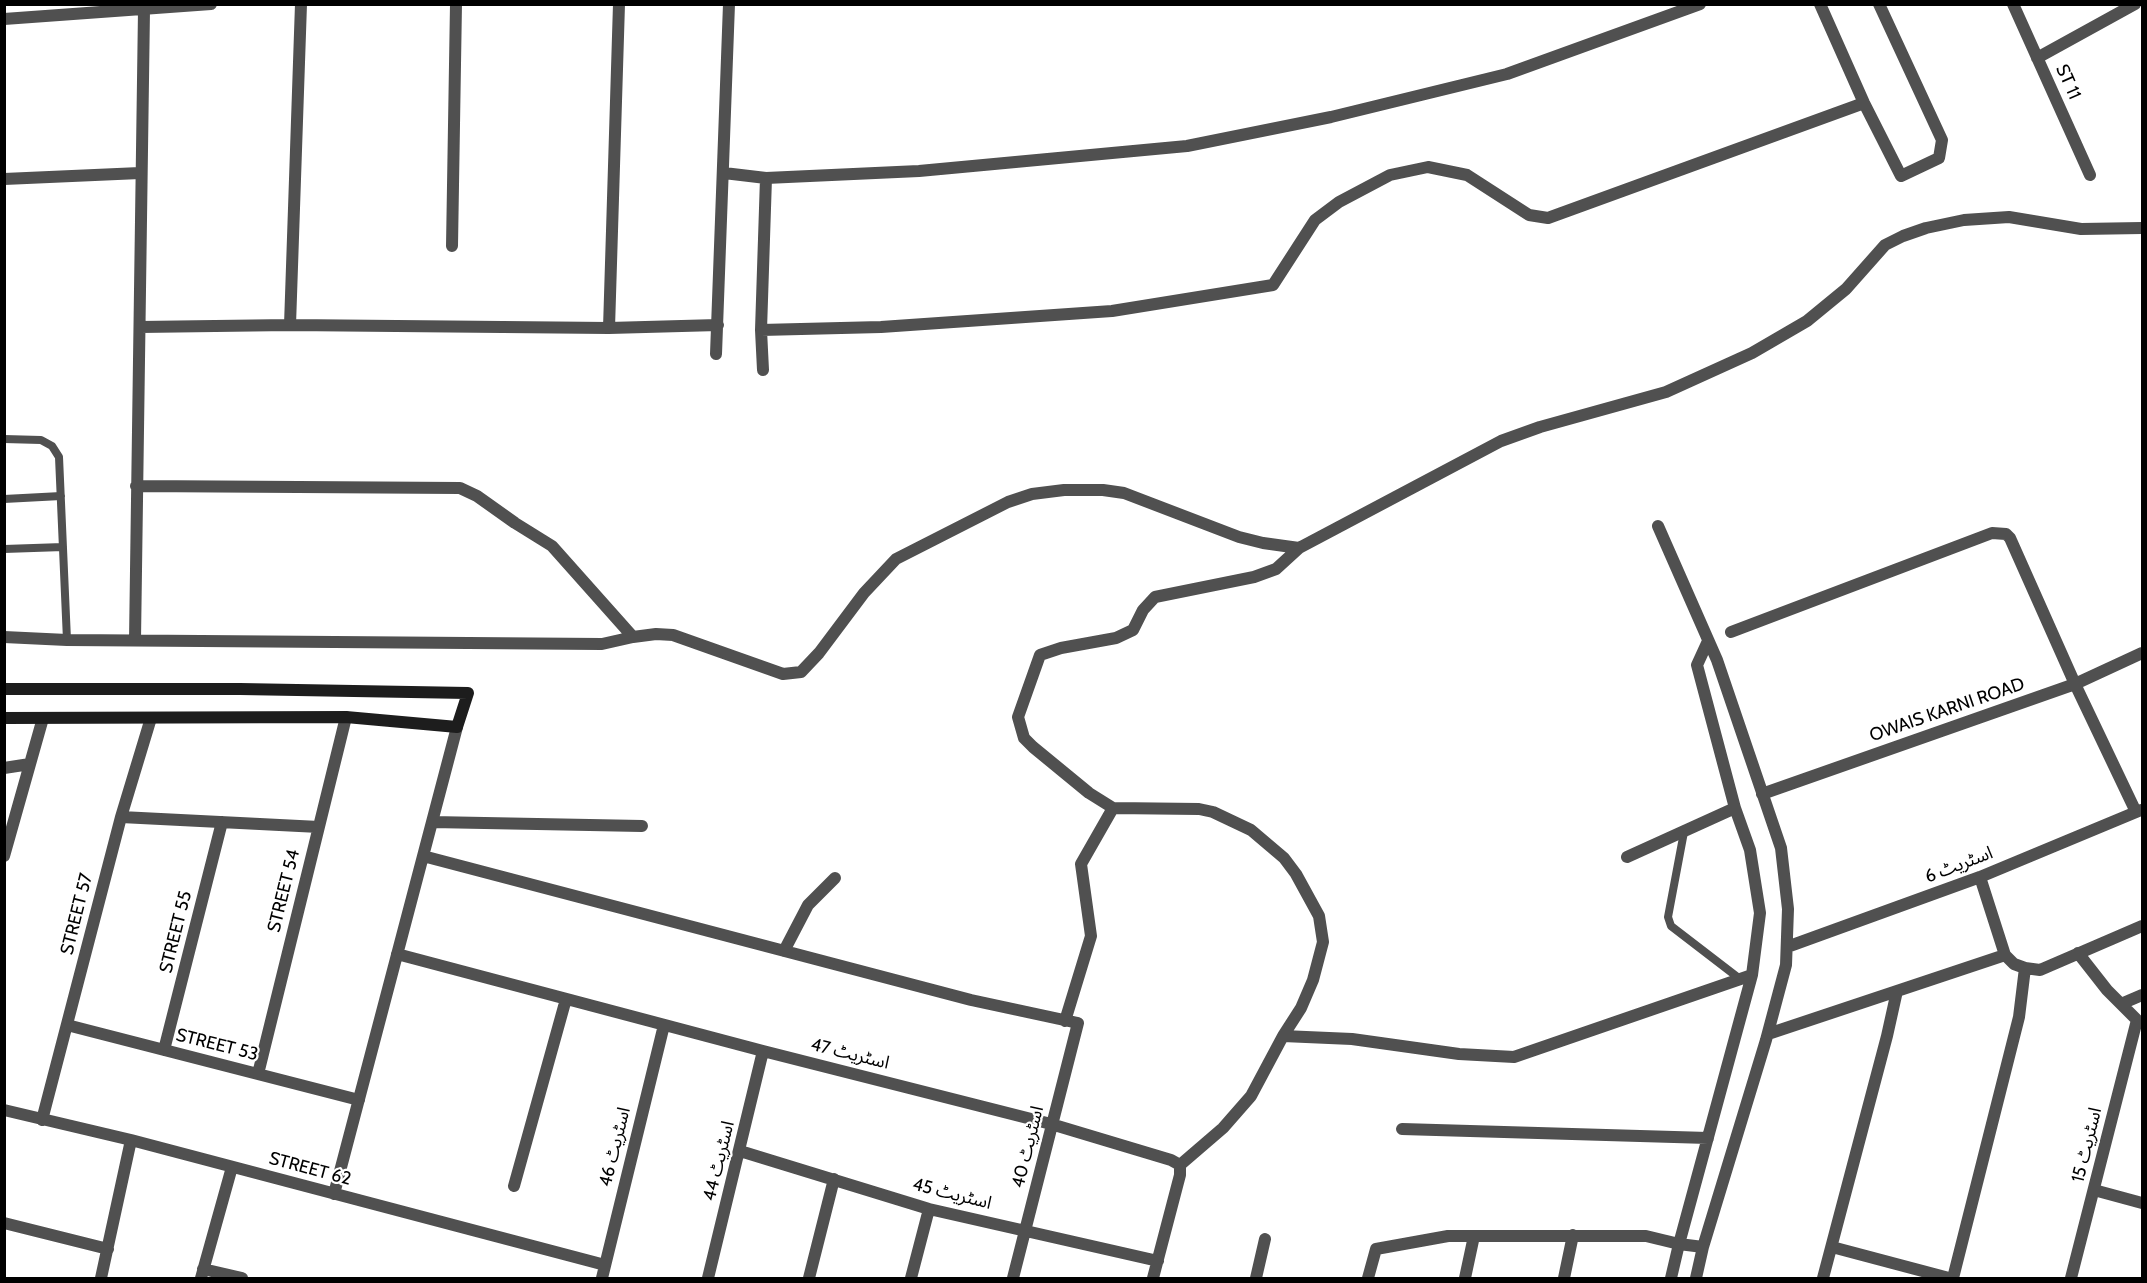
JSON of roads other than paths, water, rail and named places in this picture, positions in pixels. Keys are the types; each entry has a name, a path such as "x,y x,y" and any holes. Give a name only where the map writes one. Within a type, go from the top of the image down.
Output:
{"street":[{"path":"4,19 211,4"},
{"path":"290,325 301,4"},
{"path":"452,246 456,4"},
{"path":"609,328 619,4"},
{"path":"716,354 729,4"},
{"path":"724,173 766,178 919,171 1187,146 1331,117 1506,74 1700,4"},
{"path":"1820,4 1864,103 1901,176 1939,158 1942,140 1879,4"},
{"name":"ST 11","path":"2013,4 2090,175"},
{"path":"2037,58 2135,4"},
{"path":"135,640 144,10"},
{"path":"761,330 881,327 1113,310 1273,285 1315,220 1339,202 1390,175 1428,167 1467,175 1529,215 1548,218 1864,103"},
{"path":"4,179 140,173"},
{"path":"763,370 761,330 766,178"},
{"path":"1154,1278 1180,1175 1180,1165 1223,1128 1251,1096 1308,994 1323,942 1319,916 1296,874 1284,858 1251,830 1213,812 1186,808 1113,808 1089,793 1024,738 1018,717 1040,655 1061,648 1116,638 1133,630 1143,610 1155,597 1254,577 1276,569 1299,548 1501,441 1540,427 1666,392 1752,353 1807,321 1846,289 1885,245 1903,236 1926,228 1964,220 2009,217 2081,229 2142,228"},
{"path":"140,327 290,325 609,328 718,325"},
{"path":"136,486 460,488 477,496 552,546 633,637"},
{"path":"4,638 602,644 656,634 673,635 783,674 801,672 819,653 864,593 896,559 1008,502 1032,494 1064,490 1103,490 1124,493 1239,537 1299,548"},
{"path":"1658,526 1717,660 1781,848 1788,909 1786,965 1696,1278"},
{"path":"1731,632 1992,533 2006,534 2010,538 2075,684 2139,811"},
{"path":"1671,1278 1752,975 1760,913 1750,850 1735,808 1697,664 1708,641"},
{"name":"OWAIS KARNI ROAD","path":"1762,794 2075,684 2142,653"},
{"path":"4,689 228,689 468,693 457,727 334,1194"},
{"path":"4,718 346,717 457,727"},
{"name":"STREET 54","path":"258,1074 346,717"},
{"path":"4,856 9,821 30,764 43,718"},
{"name":"STREET 57","path":"42,1120 121,817 151,718"},
{"path":"4,768 30,764"},
{"path":"423,856 971,1000 1065,1021 1091,936 1081,864 1113,808"},
{"path":"1627,858 1735,808"},
{"name":"اسٹریٹ 6","path":"1787,947 1980,877 2139,811"},
{"path":"121,817 319,827"},
{"name":"STREET 55","path":"164,1050 222,822"},
{"path":"432,822 642,826"},
{"path":"1980,877 2005,955 2014,964 2025,968 2040,970 2142,926"},
{"path":"784,951 808,906 835,878"},
{"path":"2078,953 2121,1004 2142,995"},
{"name":"اسٹریٹ 47","path":"397,954 763,1051 1052,1124 1172,1160 1180,1165"},
{"path":"1768,1034 2005,955"},
{"path":"1832,1247 1951,1278 2019,1017 2025,968"},
{"path":"1283,1036 1352,1039 1459,1054 1514,1057 1752,975"},
{"path":"1823,1278 1897,991"},
{"path":"514,1185 566,999"},
{"name":"اسٹریٹ 15","path":"2071,1278 2138,1020 2121,1004"},
{"name":"اسٹریٹ 40","path":"1013,1278 1078,1023 1065,1021"},
{"name":"STREET 53","path":"67,1025 359,1100"},
{"name":"اسٹریٹ 46","path":"602,1278 664,1025"},
{"name":"اسٹریٹ 44","path":"708,1278 763,1051"},
{"name":"STREET 62","path":"4,1110 131,1140 605,1265"},
{"path":"1402,1129 1708,1138"},
{"path":"101,1278 131,1140"},
{"name":"اسٹریٹ 45","path":"740,1151 929,1209 1158,1261"},
{"path":"232,1167 202,1274 242,1278"},
{"path":"808,1278 834,1179"},
{"path":"2094,1190 2142,1203"},
{"path":"911,1278 929,1209"},
{"path":"4,1223 108,1249"},
{"path":"1564,1278 1573,1235"},
{"path":"1368,1278 1376,1249 1448,1236 1646,1236 1704,1247"},
{"path":"1465,1278 1474,1236"},
{"path":"1256,1278 1265,1239"}],"lane":[{"path":"4,439 41,440 52,446 59,458 67,640"},
{"path":"4,499 61,496"},
{"path":"4,549 63,547"},
{"path":"1684,832 1668,917 1671,926 1740,979"}]}
